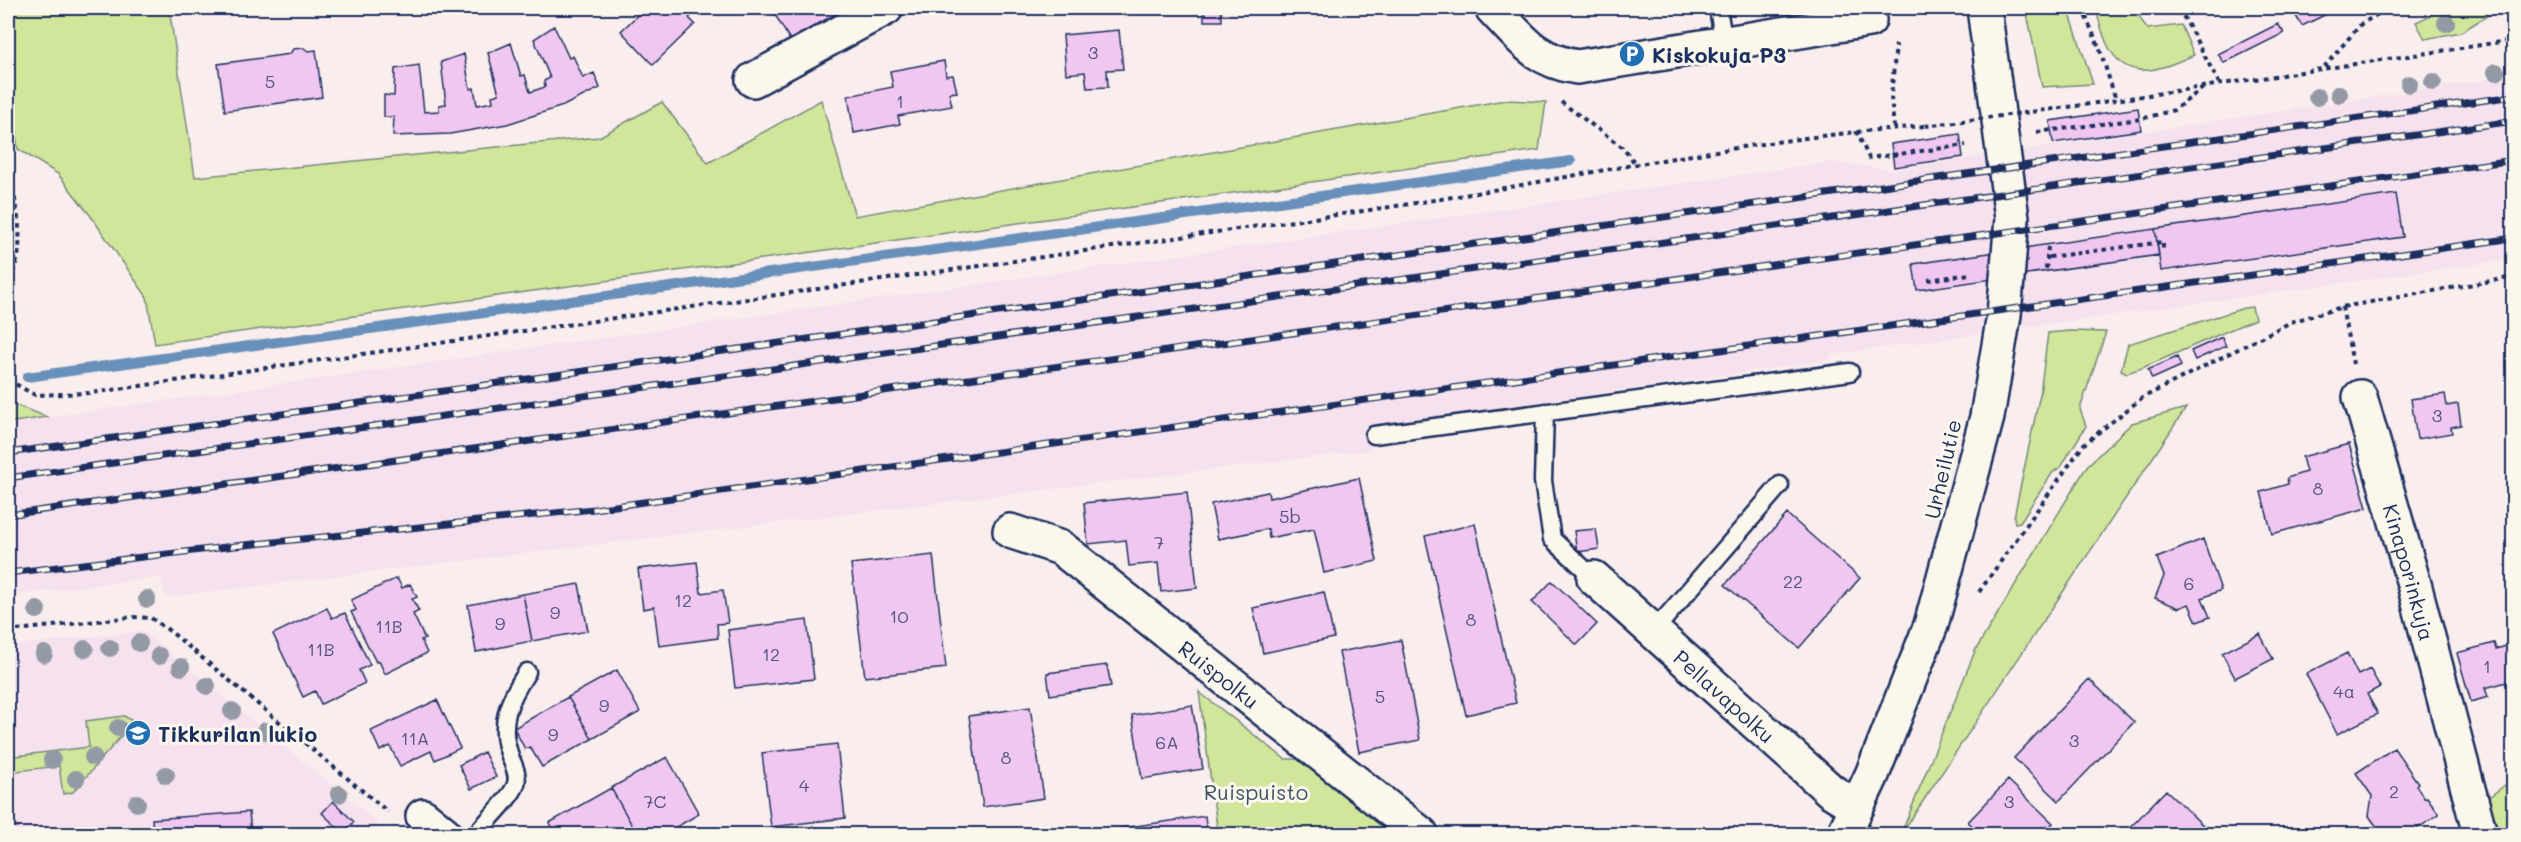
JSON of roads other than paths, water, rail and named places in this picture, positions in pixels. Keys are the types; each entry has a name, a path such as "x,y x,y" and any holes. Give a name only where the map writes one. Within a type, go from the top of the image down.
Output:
{"street":[{"path":"753,80 886,8"},
{"path":"1492,8 1536,52 1554,63 1577,67 1724,44 1883,27"},
{"name":"Urheilutie","path":"1850,821 1872,775 1931,625 1987,417 2004,315 2012,218 1996,84 1984,8"},
{"name":"Kinaporinkuja","path":"2360,397 2414,584 2480,834"},
{"name":"Ruispolku","path":"1010,531 1061,548 1421,834"},
{"name":"Pellavapolku","path":"1594,578 1831,791 1850,821"}],"lane":[{"path":"1718,8 1724,44"},
{"path":"1374,435 1850,372"},
{"path":"1545,412 1543,481 1552,539 1594,578"},
{"path":"1653,632 1780,485"},
{"path":"476,834 516,785 516,770 504,738 505,716 511,696 527,672"}],"waterway":[{"path":"27,377 1571,161"}],"railway":[{"path":"8,453 2514,96"},
{"path":"8,478 2514,121"},
{"path":"8,515 2514,160"},
{"path":"8,573 235,546 594,509 2514,238"}],"place":[{"name":"Kiskokuja P3","path":"1632,54"},
{"name":"Tikkurilan lukio","path":"138,733"}],"park label":[{"name":"Ruispuisto","path":"1256,791"}]}
